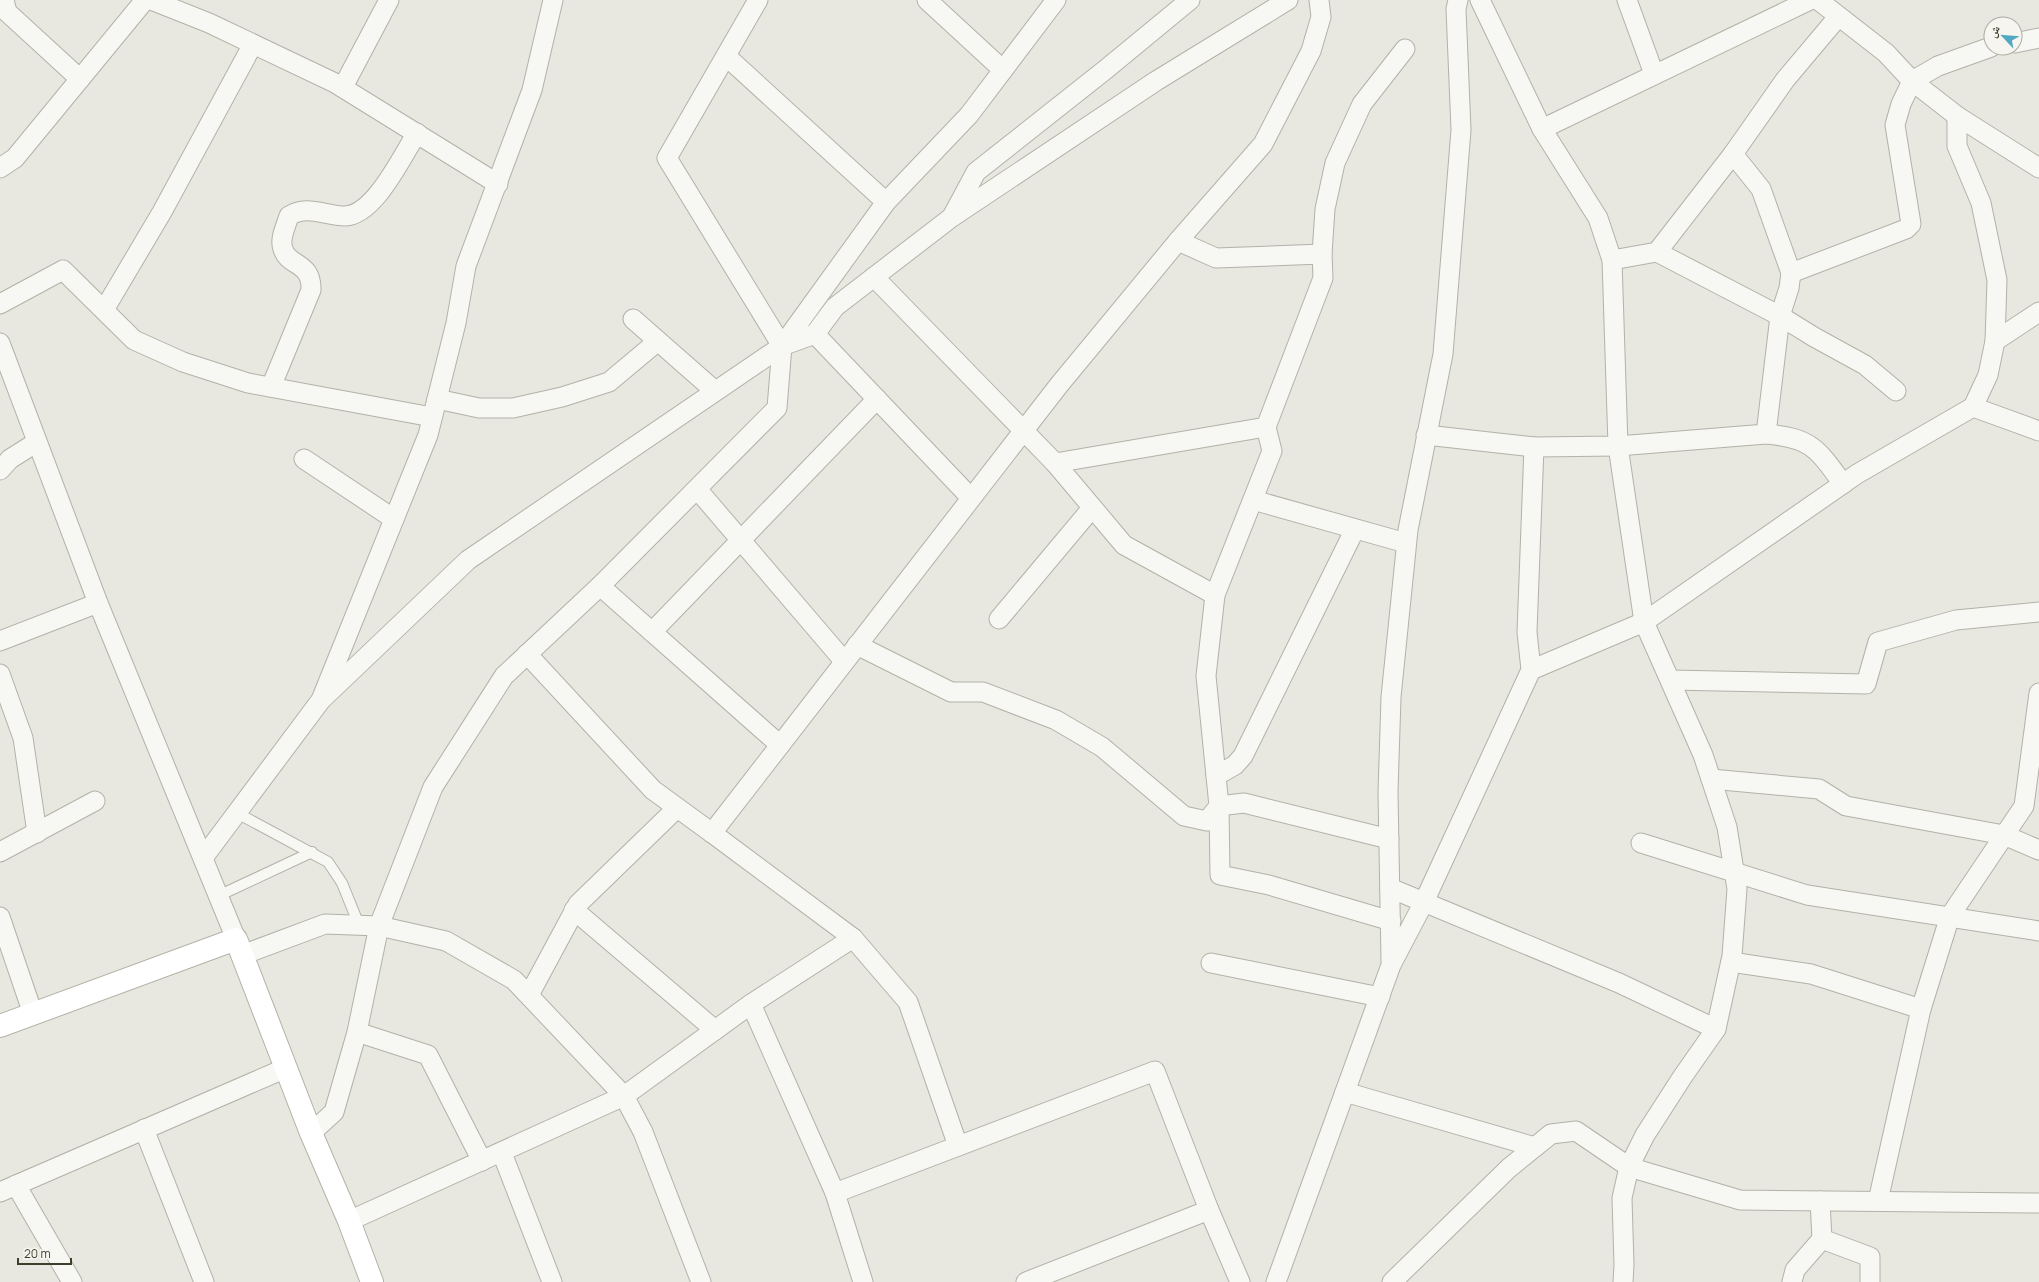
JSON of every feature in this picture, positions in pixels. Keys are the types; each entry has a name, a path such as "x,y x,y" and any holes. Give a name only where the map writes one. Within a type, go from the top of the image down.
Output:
{"main road":[{"path":"0,1026 239,947 311,1133 349,1221 372,1282"}],"street":[{"path":"4,0 7,12 80,79"},
{"path":"0,168 16,158 145,0"},
{"path":"151,0 209,23 343,87 498,184"},
{"path":"343,87 389,0"},
{"path":"321,700 428,435 456,323 466,266 532,90 553,0"},
{"path":"758,0 667,158 782,346"},
{"path":"927,0 1003,70"},
{"path":"311,1133 334,1112 358,1032 379,926 433,788 504,676 600,586 777,408 782,346 886,202 969,115 1056,0"},
{"path":"952,217 976,172 1105,70 1190,0"},
{"path":"203,858 321,700 468,560 782,346 815,334 835,307 952,217 1156,81 1288,0"},
{"path":"712,834 1023,431 1178,241 1263,144 1311,51 1321,17 1319,0"},
{"path":"1391,965 1388,792 1391,697 1406,543 1442,354 1461,130 1456,9 1458,0"},
{"path":"1480,0 1542,129 1598,218 1612,260 1618,446 1644,622 1703,755 1727,827 1737,888 1731,962 1716,1029 1682,1076 1645,1135 1629,1167 1622,1198 1624,1265 1623,1282"},
{"path":"1627,0 1654,74"},
{"path":"1542,129 1810,0"},
{"path":"1818,0 1886,53 1912,81 1957,116 2038,167"},
{"path":"1657,252 1734,154 1785,80 1838,17"},
{"path":"2023,41 2039,38"},
{"path":"104,310 162,212 253,44"},
{"path":"1391,921 1269,885 1220,875 1219,806 1206,676 1215,595 1272,451 1266,427 1323,278 1322,254 1325,209 1336,163 1362,104 1405,49"},
{"path":"1791,273 1906,229 1911,224 1895,125 1901,104 1912,81 1938,66 1983,50"},
{"path":"726,56 886,202"},
{"path":"1531,670 1644,622 1843,484 1973,407 1988,375 1995,341 1997,280 1981,203 1957,146 1957,116"},
{"path":"271,387 311,290 308,272 300,264 286,256 282,248 283,234 288,216 296,212 306,210 344,216 357,213 380,193 417,133"},
{"path":"1734,154 1761,189 1791,273 1789,288 1780,316 1766,434"},
{"path":"1178,241 1216,258 1322,254"},
{"path":"1612,260 1657,252 1780,316 1814,337 1865,365 1896,391"},
{"path":"0,304 63,270 134,340 183,362 248,383 432,417"},
{"path":"874,277 1055,463 1124,545 1215,595"},
{"path":"1995,341 2039,312"},
{"path":"633,319 715,391"},
{"path":"815,334 971,498"},
{"path":"437,399 479,408 513,408 562,397 609,382 658,341"},
{"path":"1,346 98,603 239,947 325,924 379,926 446,941 514,980 624,1096 642,1132 701,1282"},
{"path":"652,632 877,399"},
{"path":"1973,407 2039,431"},
{"path":"1055,463 1266,427"},
{"path":"1426,435 1534,447 1618,446 1766,434 1790,436 1807,443 1822,455 1843,484"},
{"path":"0,470 10,458 38,442"},
{"path":"1276,1282 1391,965 1424,902 1531,670 1527,632 1534,447"},
{"path":"304,459 394,519"},
{"path":"696,489 844,661"},
{"path":"1253,500 1406,543"},
{"path":"999,619 1092,508"},
{"path":"1216,776 1236,766 1243,756 1356,529"},
{"path":"600,586 780,745"},
{"path":"0,641 98,603"},
{"path":"1670,680 1866,684 1878,642 1956,620 2039,612"},
{"path":"857,645 951,692 983,692 1056,720 1102,747 1184,816 1207,821 1219,806 1244,803 1389,839"},
{"path":"527,654 653,790 853,938 908,1002 958,1146"},
{"path":"0,674 23,738 37,833"},
{"path":"1878,1201 1920,1009 1950,916 2024,806 2039,693"},
{"path":"1711,779 1819,789 1846,806 2004,836 2039,850"},
{"path":"0,852 95,802"},
{"path":"529,995 578,904 677,808"},
{"path":"1641,843 1734,871 1806,895 1950,916 2039,931"},
{"path":"1390,888 1619,983 1716,1029"},
{"path":"574,910 715,1030"},
{"path":"0,917 33,1014"},
{"path":"349,1221 624,1096 752,1004 853,938"},
{"path":"1731,962 1811,974 1920,1009"},
{"path":"1211,963 1380,997"},
{"path":"752,1004 835,1193 863,1282"},
{"path":"358,1032 428,1055 482,1161"},
{"path":"72,1282 8,1188 286,1068"},
{"path":"835,1193 1155,1071 1209,1210 1240,1282"},
{"path":"1345,1092 1535,1147"},
{"path":"144,1129 204,1282"},
{"path":"1392,1282 1509,1168 1551,1134 1576,1131 1629,1167 1740,1200 2039,1203"},
{"path":"502,1152 552,1282"},
{"path":"1792,1282 1795,1270 1822,1239 1820,1201"},
{"path":"1026,1282 1209,1210"},
{"path":"1822,1239 1870,1257 1870,1282"}],"lane":[{"path":"237,813 312,852 328,862 342,882 359,925"},
{"path":"218,896 312,852"}]}
